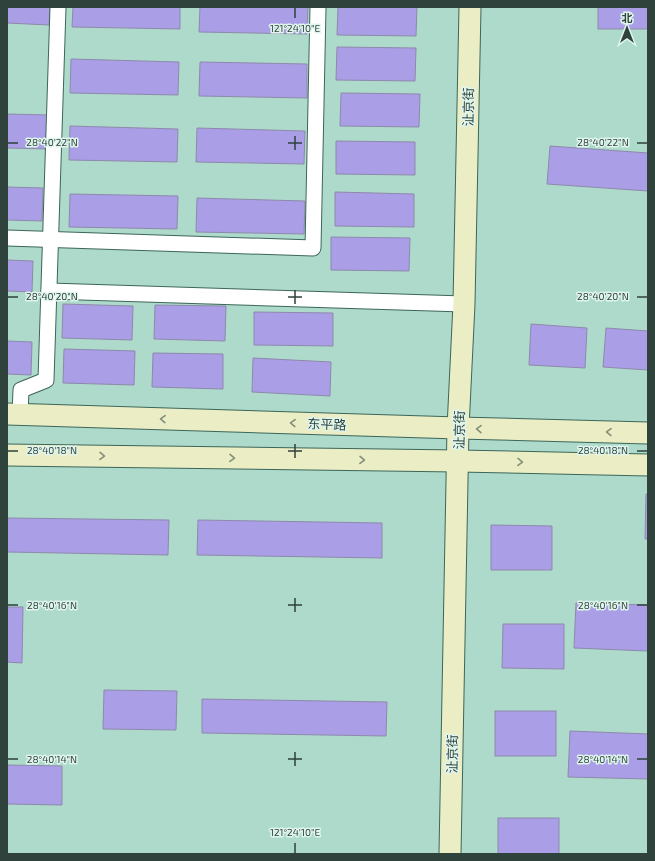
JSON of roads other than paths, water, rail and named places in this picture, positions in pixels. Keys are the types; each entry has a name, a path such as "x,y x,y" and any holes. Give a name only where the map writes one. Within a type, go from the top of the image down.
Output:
{"main road":[{"name":"沚京街","path":"450,854 458,428 464,304 470,7"},
{"name":"东平路","path":"14,414 648,433"},
{"path":"7,455 648,465"}],"street":[{"path":"14,414 21,390 46,380 58,7"},
{"path":"7,238 313,248 318,7"},
{"path":"49,291 464,304"}]}
